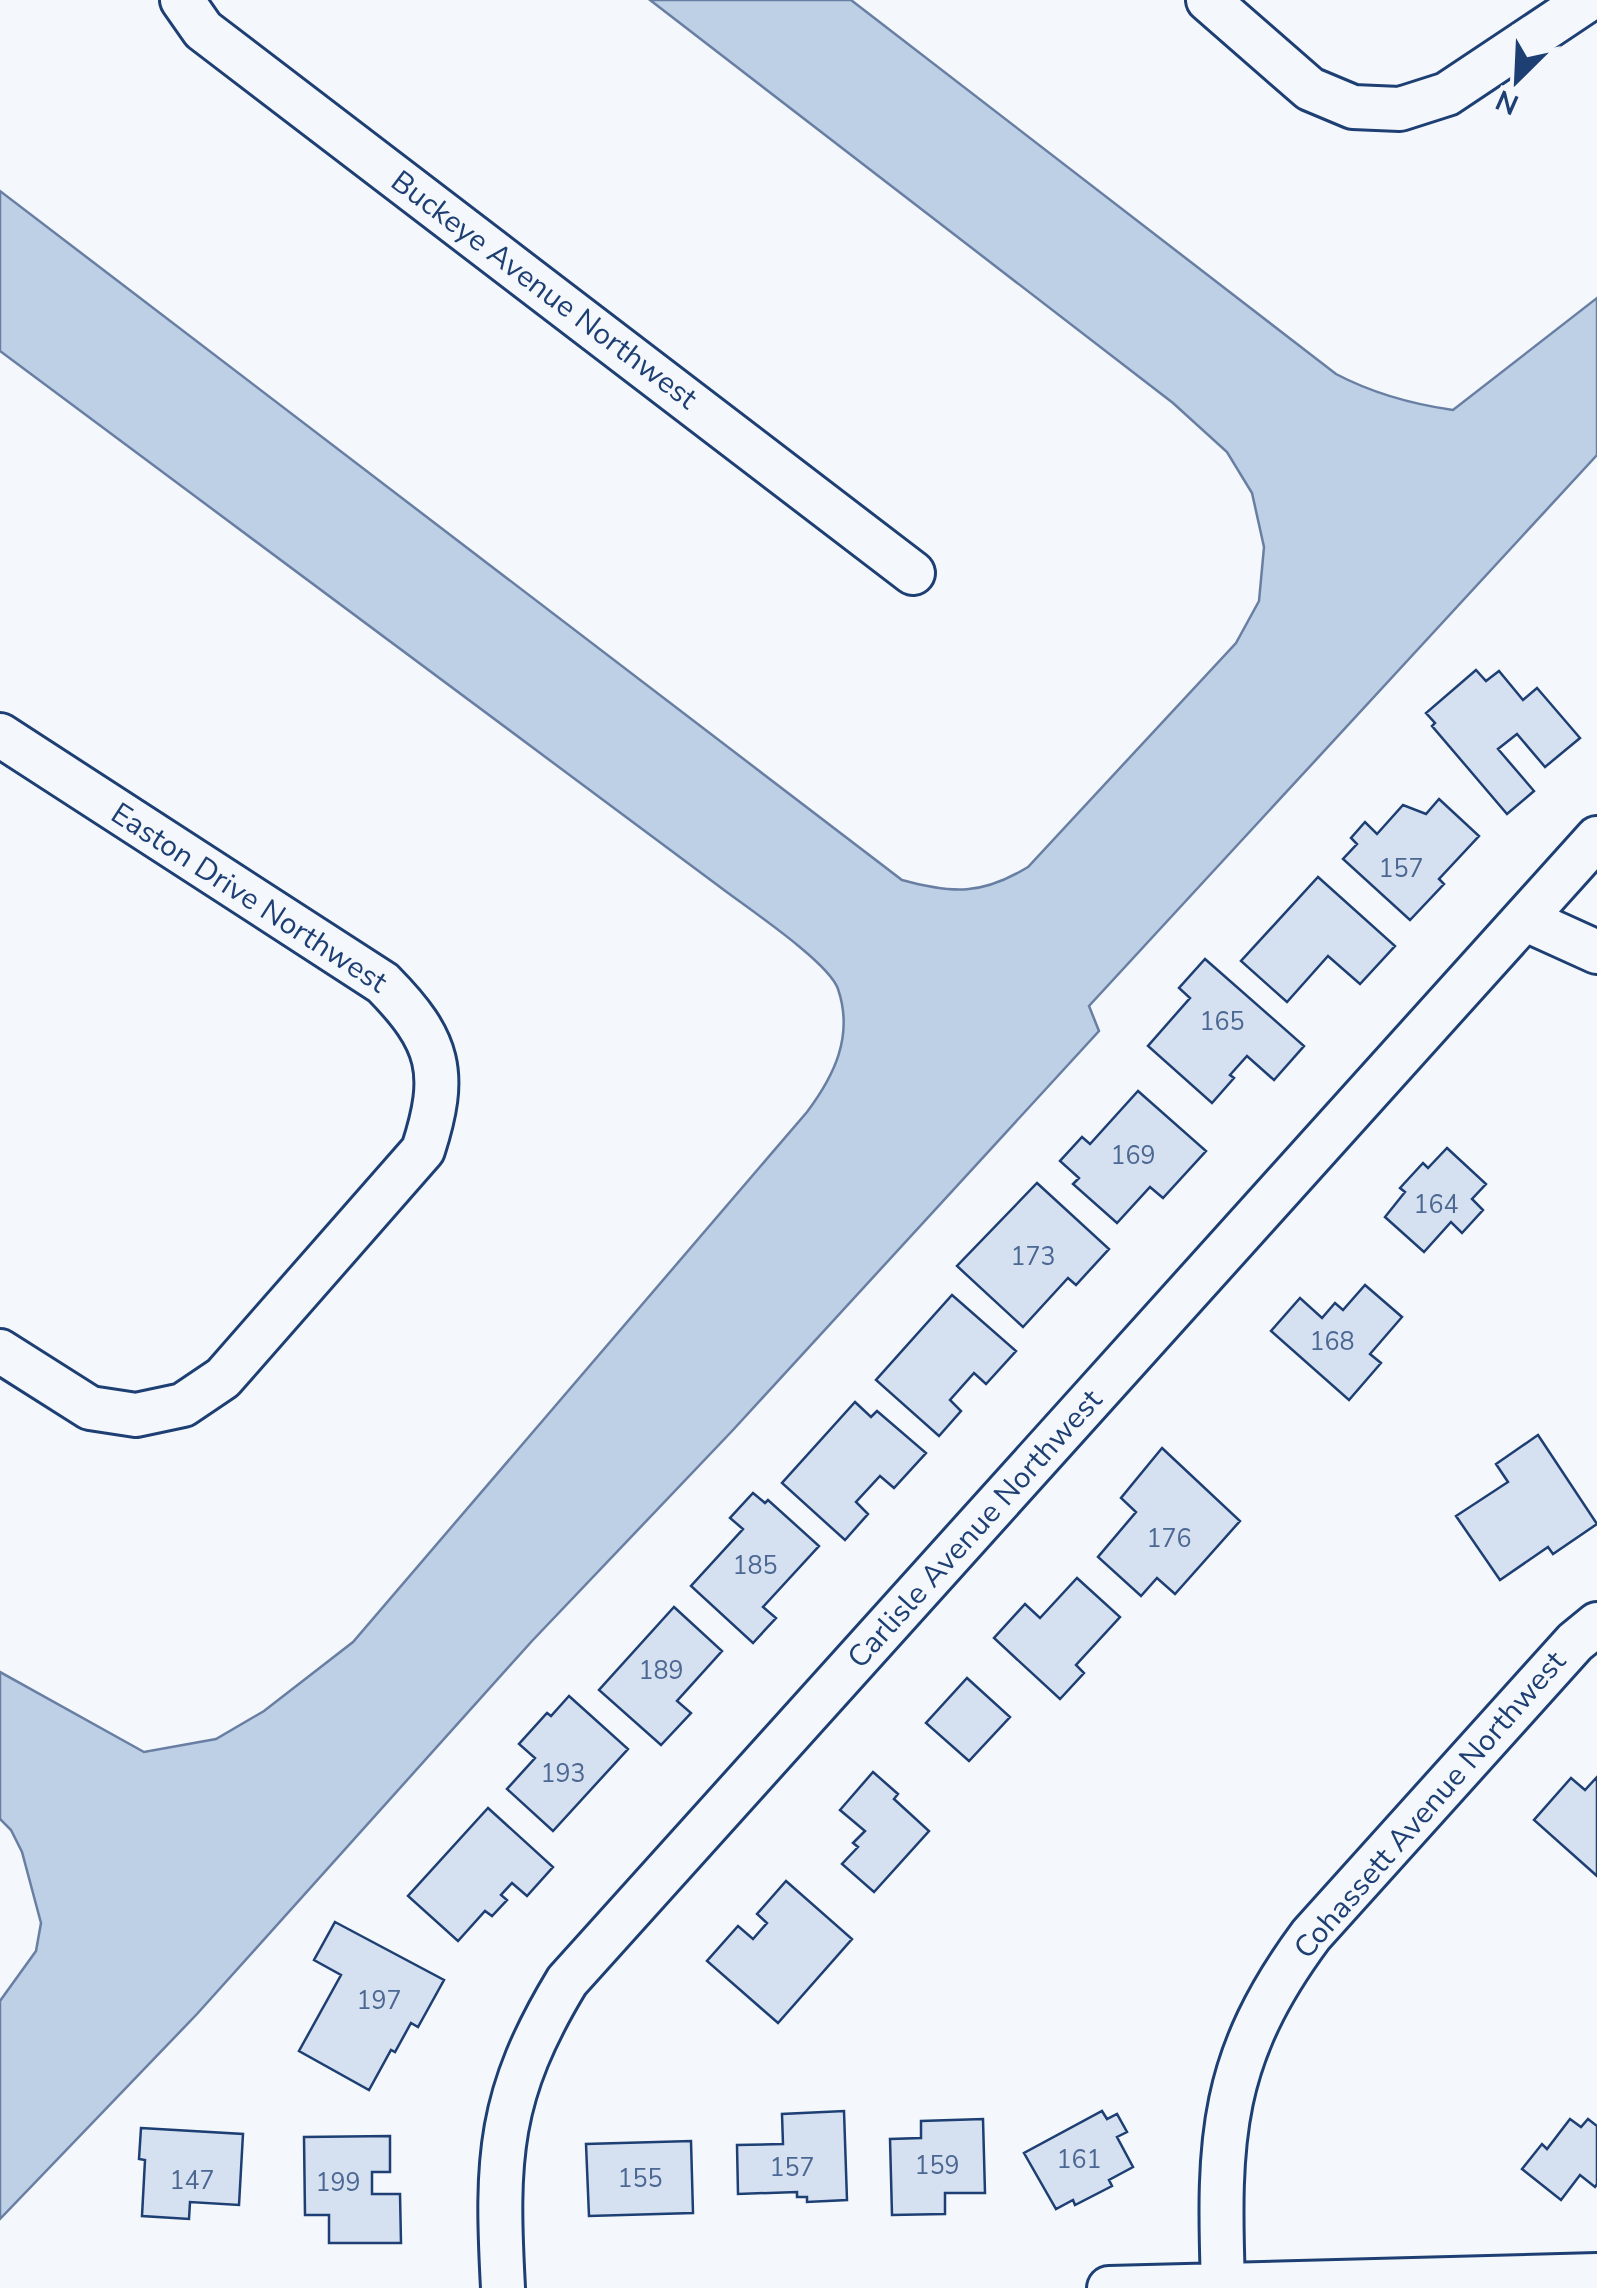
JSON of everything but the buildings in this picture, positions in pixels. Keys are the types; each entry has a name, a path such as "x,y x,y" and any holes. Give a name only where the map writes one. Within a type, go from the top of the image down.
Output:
{"street":[{"name":"Buckeye Avenue Northwest","path":"182,0 203,30 914,573"},
{"path":"1208,0 1310,89 1353,107 1400,110 1446,94 1588,0"},
{"name":"Easton Drive Northwest","path":"0,735 383,983 416,1016 435,1060 437,1106 423,1150 223,1378 183,1405 136,1415 90,1408 0,1351"},
{"name":"Carlisle Avenue Northwest","path":"502,2288 498,2196 502,2139 538,2030 568,1981 1597,838"},
{"path":"1524,919 1597,952"},
{"name":"Cohassett Avenue Northwest","path":"1222,2285 1221,2149 1242,2057 1267,2000 1311,1935 1574,1642 1597,1624"},
{"path":"1109,2288 1597,2275"}],"water":[{"path":"650,0 851,0 1336,374 1393,397 1453,410 1597,298 1597,455 1089,1006 1099,1031 733,1430 532,1641 197,2014 0,2219 0,2001 36,1951 41,1923 22,1852 11,1830 0,1819 0,1672 144,1752 216,1739 264,1711 353,1642 807,1112 833,1070 844,1023 838,989 831,978 785,935 0,351 0,191 902,880 937,888 967,889 996,883 1028,867 1236,643 1259,601 1264,547 1252,493 1227,452 1173,403"}]}
